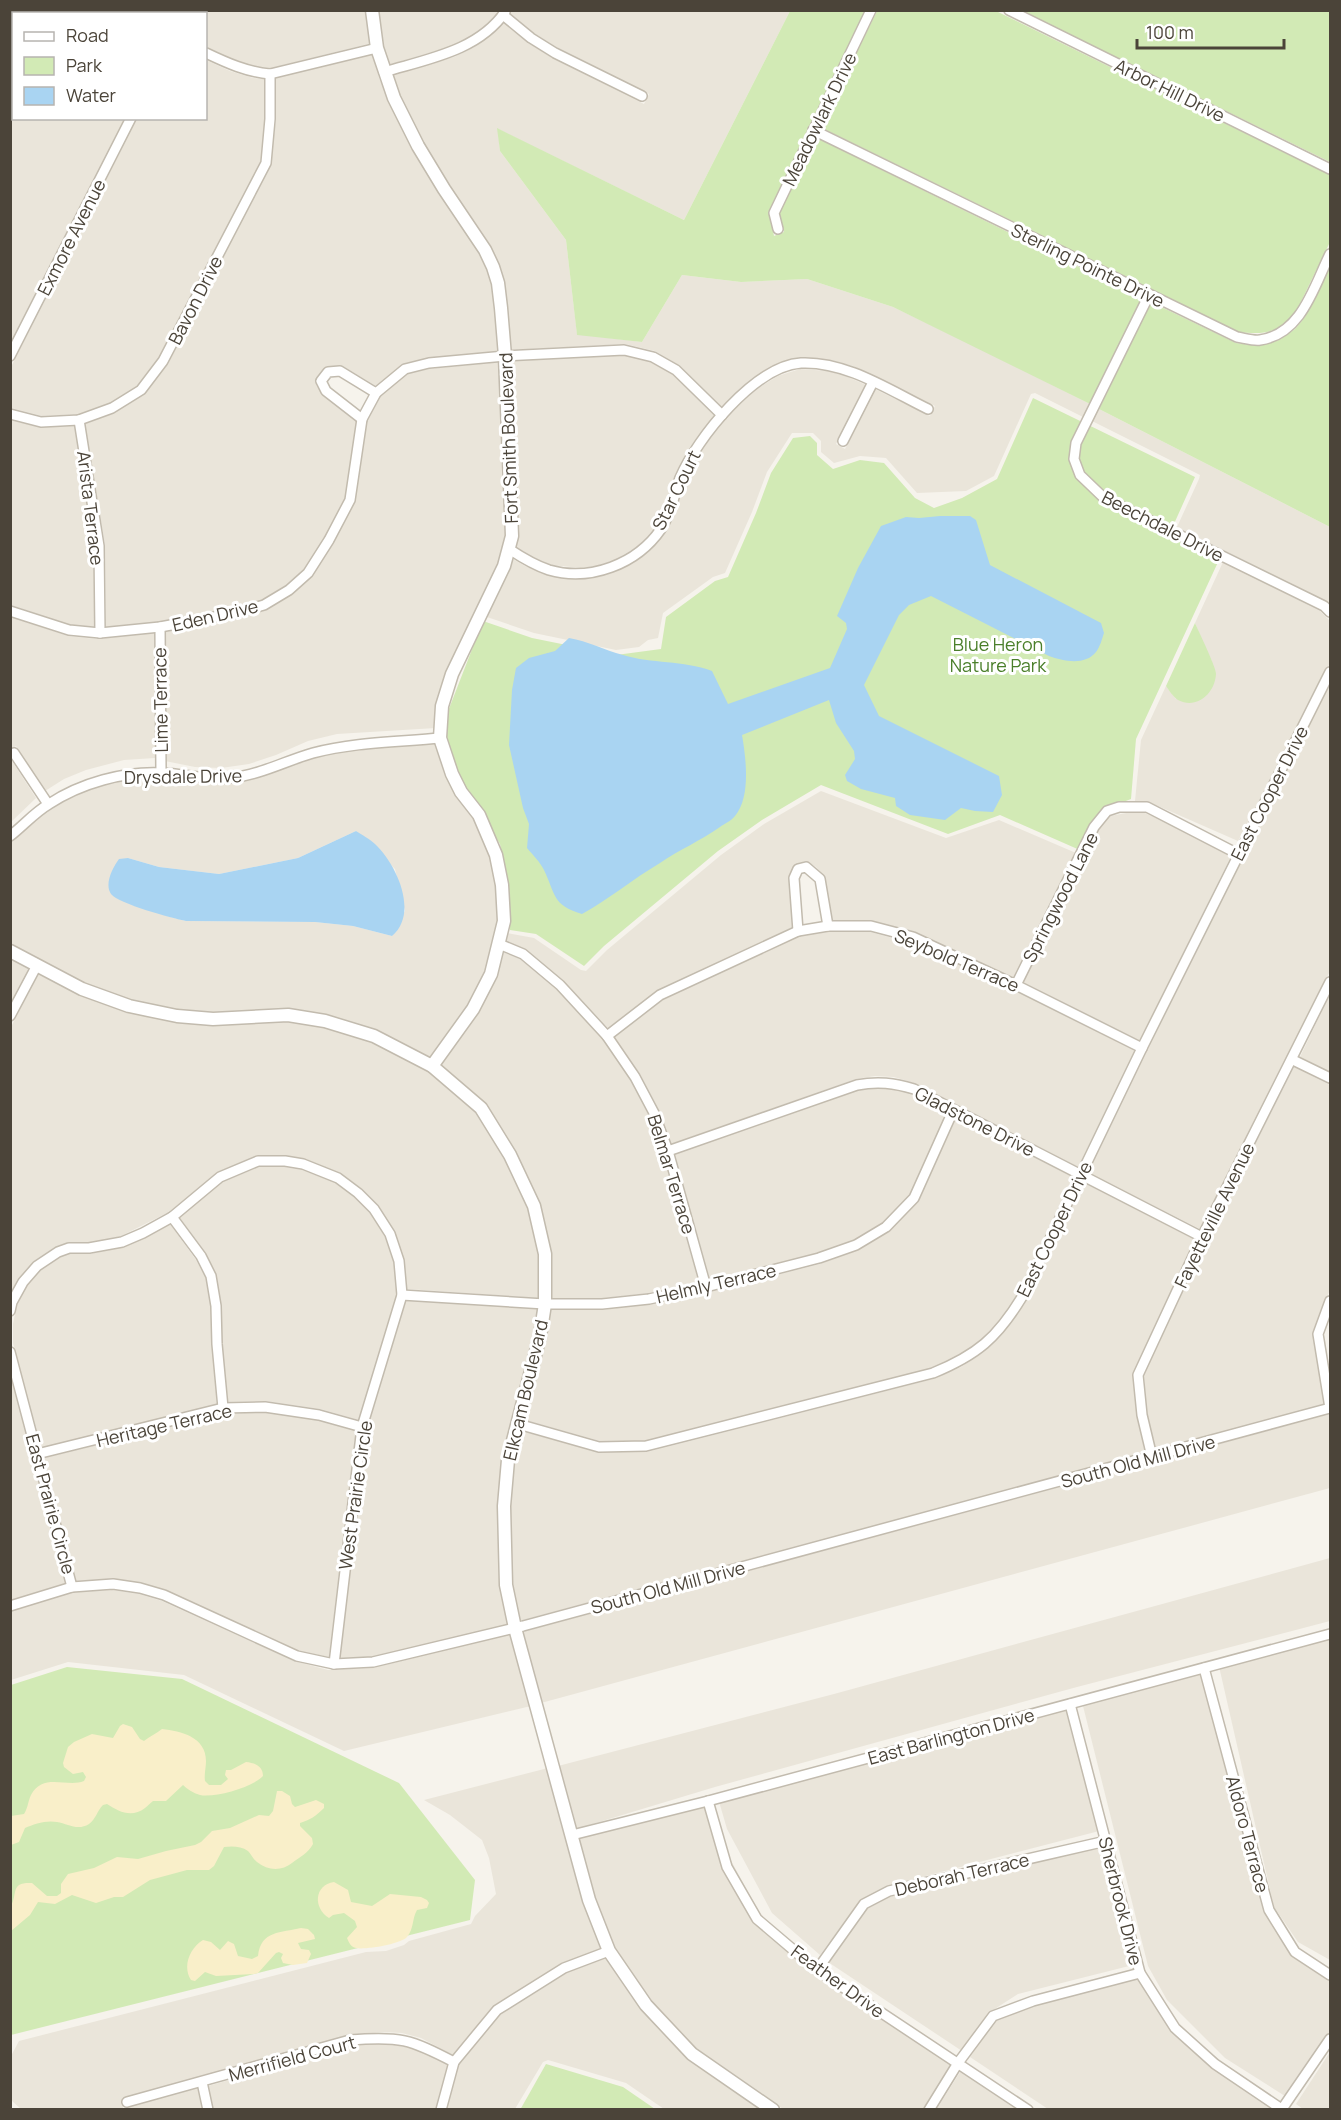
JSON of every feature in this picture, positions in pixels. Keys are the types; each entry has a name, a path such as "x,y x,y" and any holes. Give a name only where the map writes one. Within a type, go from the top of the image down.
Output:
{"street":[{"name":"Fort Smith Boulevard","path":"372,10 377,48 394,98 418,146 493,267 498,283 505,356 512,536 504,566 452,674 442,706 440,738 452,774 461,792 479,816 496,855 502,885 504,921 491,974 473,1009 432,1066"},
{"name":"Meadowlark Drive","path":"778,229 774,213 871,10"},
{"name":"Arbor Hill Drive","path":"1009,10 1330,169"},
{"path":"384,72 452,52 470,43 505,13 531,38 555,53 642,96"},
{"path":"207,54 232,66 270,74 377,48"},
{"name":"Bavon Drive","path":"10,414 41,422 79,420 111,408 141,390 163,361 266,163 270,119 270,74"},
{"name":"Exmore Avenue","path":"10,356 130,120"},
{"name":"Sterling Pointe Drive","path":"813,130 1237,337 1258,340 1278,335 1292,325 1300,315 1330,254"},
{"name":"Beechdale Drive","path":"1149,295 1076,443 1074,459 1080,475 1104,498 1324,606 1330,612"},
{"name":"Eden Drive","path":"10,611 69,630 100,633 160,627 236,613 264,605 289,590 308,573 350,500 362,419 376,393 405,369 429,363 505,356 624,350 653,357 675,370 722,415"},
{"name":"Star Court","path":"509,549 527,561 550,570 581,573 616,565 641,550 661,529 681,477 695,449 722,415 752,386 776,371 800,363 830,366 850,371 928,409"},
{"path":"362,419 326,391 321,381 328,372 340,371 376,393"},
{"path":"843,441 873,382"},
{"name":"Arista Terrace","path":"79,420 99,546 100,633"},
{"name":"Lime Terrace","path":"160,627 161,773"},
{"name":"East Cooper Drive","path":"518,1424 599,1447 646,1446 933,1373 959,1362 981,1348 1007,1321 1022,1297 1142,1048 1330,672"},
{"name":"Drysdale Drive","path":"10,836 48,804 87,784 128,775 161,773 203,778 229,778 256,774 314,753 342,747 440,738"},
{"path":"14,753 48,804"},
{"name":"Springwood Lane","path":"1016,985 1094,827 1107,811 1119,807 1147,807 1238,855"},
{"path":"798,931 794,879 798,869 806,867 820,879 828,926"},
{"name":"Seybold Terrace","path":"607,1036 660,995 798,931 828,926 871,926 913,937 1142,1048"},
{"name":"Belmar Terrace","path":"499,944 523,954 560,985 607,1036 635,1077 654,1113 668,1151 706,1287"},
{"name":"Elkcam Boulevard","path":"10,951 36,967 91,993 129,1006 177,1016 213,1019 288,1016 325,1021 374,1036 432,1066 481,1108 514,1165 534,1206 545,1254 544,1304 540,1336 508,1460 504,1506 506,1585 515,1628 589,1900 609,1951 646,2005 692,2054 773,2109"},
{"path":"10,1016 36,967"},
{"name":"Fayetteville Avenue","path":"1152,1457 1142,1415 1138,1375 1202,1237 1330,982"},
{"path":"1293,1059 1330,1078"},
{"name":"Gladstone Drive","path":"668,1151 857,1085 874,1082 892,1083 914,1089 1202,1237"},
{"name":"Helmly Terrace","path":"402,1294 544,1304 614,1303 649,1299 706,1287 819,1258 856,1245 886,1227 914,1198 953,1111"},
{"path":"10,1311 12,1302 23,1282 38,1266 58,1252 69,1248 89,1248 122,1242 172,1217 220,1177 258,1161 303,1164 338,1178 358,1192 374,1209 390,1234 399,1262 402,1294"},
{"path":"172,1217 201,1256 211,1276 216,1306 218,1364 223,1408"},
{"name":"West Prairie Circle","path":"334,1664 362,1427 402,1294"},
{"path":"1330,1301 1318,1334 1330,1408"},
{"name":"East Prairie Circle","path":"10,1352 72,1587"},
{"name":"Heritage Terrace","path":"37,1454 223,1408 265,1407 319,1415 362,1427"},
{"name":"South Old Mill Drive","path":"10,1606 72,1587 113,1584 140,1588 164,1595 297,1656 334,1664 373,1662 515,1628 1330,1408"},
{"name":"East Barlington Drive","path":"572,1836 1330,1634"},
{"name":"Aldoro Terrace","path":"1204,1668 1269,1910 1294,1952 1330,1975"},
{"name":"Sherbrook Drive","path":"1070,1704 1140,1973 1175,2028 1215,2064 1283,2109"},
{"name":"Feather Drive","path":"708,1801 727,1866 757,1919 817,1970 1028,2109"},
{"name":"Deborah Terrace","path":"817,1970 864,1904 889,1890 1106,1841"},
{"path":"441,2109 454,2062 497,2010 564,1968 609,1951"},
{"path":"928,2109 993,2016 1033,2001 1140,1973"},
{"name":"Merrifield Court","path":"128,2102 350,2040 400,2039 418,2043 454,2062"},
{"path":"1283,2109 1330,2039"},
{"path":"202,2082 208,2109"}],"shaded area":[{"path":"129,11 367,11 372,43 271,68 256,67 207,47 207,12"},
{"path":"378,11 500,11 483,28 468,38 449,47 388,65"},
{"path":"512,11 790,11 684,220 498,129 500,151 566,240 577,334 642,342 682,275 741,282 807,279 893,307 977,347 1090,404 1083,417 1035,393 1031,394 994,476 966,491 917,493 886,458 860,456 834,463 821,452 821,441 813,433 792,433 767,472 725,573 713,577 663,613 658,638 648,640 639,647 616,650 534,633 484,616 511,558 547,575 580,579 598,577 617,571 643,555 665,531 685,479 699,452 725,419 755,390 778,376 800,369 828,371 866,385 836,444 845,449 875,389 930,416 935,406 853,366 831,360 801,358 776,365 749,382 722,407 679,365 655,351 625,344 509,350 506,302 448,186 422,143 391,75 454,57 473,48 503,22 552,58 644,104 649,94 558,48 534,33 510,13"},
{"path":"12,50 12,120 124,120 11,345 10,54"},
{"path":"374,54 379,78 413,149 488,269 493,285 499,351 429,358 405,363 376,386 343,366 329,366 317,378 316,385 323,395 357,422 345,499 325,538 304,569 286,585 262,600 160,622 106,627 105,545 85,424 114,413 143,395 168,364 270,166 276,119 276,78"},
{"path":"207,60 230,71 265,79 265,119 261,162 159,358 137,386 110,403 79,414 42,416 11,408 11,367 136,120 207,120"},
{"path":"623,355 651,362 672,374 715,416 690,447 676,475 657,526 638,546 615,560 596,566 581,568 551,565 530,556 515,546 517,511 514,496 510,361"},
{"path":"500,362 506,536 499,564 447,672 436,728 337,734 308,741 249,764 221,768 195,767 165,761 165,632 264,611 292,594 312,576 334,542 354,503 367,421 380,396 407,374 429,369"},
{"path":"1099,409 1330,527 1330,605 1177,527 1200,475 1092,421"},
{"path":"10,420 39,427 75,426 94,547 95,627 70,625 11,605"},
{"path":"1223,562 1320,611 1330,621 1330,663 1238,841 1149,802 1135,801 1141,740 1166,686 1176,699 1212,661 1195,623"},
{"path":"11,617 68,636 96,639 155,633 155,758 124,760 86,770 64,779 45,791 16,746 11,749"},
{"path":"1330,682 1330,971 1200,1229 1087,1172 1244,851"},
{"path":"437,739 457,796 474,819 491,857 497,887 499,921 486,972 469,1006 431,1058 377,1031 326,1015 214,1014 178,1010 131,1000 84,984 11,945 11,837 88,780 124,771 151,768 221,779 310,752","holes":["356,831 395,869 405,911 392,936 353,926 315,922 186,921 112,895 128,858 159,867 219,874 298,858"]},
{"path":"10,758 36,798 11,822 10,822"},
{"path":"821,791 946,838 999,820 1076,853 1014,978 915,932 873,921 832,920 825,877 816,867 806,861 793,867 789,877 793,927 659,990 608,1028 563,980 526,950 505,940 507,933 534,938 581,970 586,971 607,950 721,855 764,824"},
{"path":"1132,812 1145,813 1233,852 1140,1041 1023,982 1098,830 1110,816"},
{"path":"828,932 870,932 911,943 1014,990 1135,1051 1078,1167 917,1084 894,1077 875,1076 856,1079 671,1144 659,1110 640,1074 614,1037 663,1000 799,936"},
{"path":"503,952 520,959 556,989 603,1040 631,1080 649,1116 663,1153 699,1283 649,1293 603,1298 550,1298 550,1252 514,1152 439,1064"},
{"path":"11,958 29,969 11,1005"},
{"path":"38,974 80,995 127,1011 213,1025 287,1021 323,1026 372,1041 428,1070 477,1112 505,1158 529,1209 540,1255 539,1298 407,1289 404,1259 395,1232 378,1205 361,1188 340,1173 306,1159 287,1156 257,1156 218,1172 169,1212 121,1236 90,1243 69,1242 56,1247 35,1261 19,1279 11,1295 11,1027"},
{"path":"1330,994 1330,1072 1300,1057"},
{"path":"1294,1067 1330,1085 1330,1290 1313,1335 1324,1404 1156,1451 1147,1413 1144,1375 1207,1239"},
{"path":"874,1087 891,1088 912,1094 947,1113 910,1195 884,1223 855,1240 818,1253 710,1280 674,1154 858,1090"},
{"path":"956,1118 1073,1177 1017,1294 1003,1318 978,1344 957,1357 932,1368 646,1441 600,1441 525,1420 545,1337 549,1310 602,1310 703,1294 820,1264 858,1250 890,1231 918,1202"},
{"path":"259,1167 302,1170 336,1183 355,1197 370,1213 385,1237 394,1263 397,1294 359,1420 320,1409 266,1401 228,1402 222,1344 221,1305 216,1274 205,1253 179,1217 222,1182"},
{"path":"1082,1182 1195,1240 1134,1373 1137,1416 1145,1453 519,1621 511,1584 509,1506 513,1461 522,1431 597,1452 647,1452 933,1379 961,1367 984,1352 1011,1324 1026,1299"},
{"path":"170,1224 206,1278 211,1307 217,1404 41,1448 13,1343 13,1324 17,1304 27,1285 40,1270 69,1253 90,1254 124,1247"},
{"path":"406,1300 539,1309 535,1336 503,1460 509,1624 373,1657 339,1658 367,1428"},
{"path":"10,1374 66,1583 11,1600 10,1600"},
{"path":"264,1412 317,1420 356,1431 329,1657 299,1651 166,1590 142,1583 114,1579 76,1581 44,1458 223,1414"},
{"path":"1330,1414 1330,1488 541,1703 522,1632"},
{"path":"1330,1558 1330,1621 1077,1687 715,1787 576,1829 558,1766 834,1694"},
{"path":"112,1590 139,1594 162,1601 294,1661 328,1670 373,1668 511,1634 531,1706 344,1751 184,1675 68,1662 11,1680 11,1611 73,1592"},
{"path":"1330,1632 1330,1960 1298,1942 1274,1907 1218,1662"},
{"path":"1207,1664 1264,1912 1291,1950 1330,1973 1330,2034 1288,2098 1225,2058 1167,2000 1148,1966 1081,1698"},
{"path":"1070,1701 1103,1830 887,1886 860,1901 820,1955 772,1913 727,1829 718,1798"},
{"path":"548,1768 602,1948 562,1963 495,2005 453,2055 421,2038 402,2033 350,2035 122,2098 123,2108 198,2088 203,2109 22,2110 11,2100 11,2056 19,2041 366,1952 386,1951 409,1941 471,1924 475,1916 496,1894 489,1858 482,1840 450,1815 424,1800"},
{"path":"708,1801 717,1835 764,1921 813,1965 955,2061 924,2109 783,2109 696,2049 650,2001 612,1944 594,1898 578,1839"},
{"path":"1105,1840 1137,1964 1018,1994 990,2012 962,2051 828,1962 867,1909 891,1896"},
{"path":"607,1958 642,2009 763,2109 664,2109 626,2083 548,2060 543,2062 515,2109 446,2110 458,2064 500,2014 566,1973"},
{"path":"1140,1974 1159,2008 1218,2067 1285,2109 1048,2109 970,2057 996,2020 1020,2005"},
{"path":"384,2043 416,2049 448,2065 436,2109 213,2109 208,2086 350,2046"},
{"path":"1330,2052 1330,2109 1303,2109 1296,2104"},
{"path":"964,2066 1028,2110 936,2110"}],"green space":[{"path":"790,11 865,11 769,211 774,236 784,232 779,213 815,137 1142,298 1090,404 893,307 807,279 741,282 682,275 642,342 577,335 566,240 500,151 497,128 684,220"},
{"path":"877,11 996,11 1330,175 1330,242 1296,312 1283,324 1270,331 1264,333 1239,332 820,127"},
{"path":"1022,11 1330,11 1330,162"},
{"path":"1330,265 1330,527 1099,409 1151,302 1236,343 1259,346 1279,340 1295,329 1305,317"},
{"name":"Blue Heron Nature Park","path":"1033,398 1195,477 1169,535 1219,560 1136,739 1131,799 1105,809 1082,851 1000,815 948,834 821,785 762,820 718,851 604,946 584,966 536,934 510,930 510,899 500,844 459,778 448,744 445,719 483,621 532,638 616,655 661,649 666,617 715,581 728,577 771,473 793,438 810,436 817,443 817,455 833,469 860,460 884,463 915,498 934,508 962,498 997,479"},
{"path":"1195,623 1216,674 1209,693 1204,698 1185,703 1176,699 1166,686"},
{"path":"67,1667 182,1679 399,1783 475,1880 470,1920 11,2035 11,1685"},
{"path":"546,2064 623,2087 655,2109 520,2110"}],"sand":[{"path":"123,1724 132,1727 144,1741 162,1729 177,1731 197,1741 205,1753 205,1781 209,1785 221,1785 228,1779 225,1775 226,1770 231,1770 246,1762 258,1766 263,1776 243,1788 215,1795 200,1795 183,1785 166,1801 153,1801 135,1813 126,1813 107,1804 103,1805 93,1820 85,1826 77,1827 53,1822 40,1823 25,1828 19,1842 11,1845 11,1816 24,1814 36,1788 49,1782 84,1781 86,1777 83,1772 73,1774 64,1767 68,1747 92,1734 113,1738"},
{"path":"277,1791 290,1796 295,1807 316,1800 324,1804 324,1808 318,1813 300,1823 300,1826 312,1838 313,1844 288,1866 275,1869 266,1867 256,1861 245,1849 224,1847 214,1866 209,1870 187,1870 150,1880 123,1897 114,1897 96,1903 72,1895 55,1904 38,1902 30,1915 11,1931 11,1906 16,1889 20,1884 32,1883 47,1896 57,1896 61,1893 61,1884 68,1874 94,1868 117,1857 138,1859 195,1845 212,1831 230,1828 259,1815 269,1816 273,1811"},
{"path":"334,1882 348,1890 351,1902 372,1906 390,1894 421,1897 429,1903 427,1908 417,1910 411,1931 403,1940 383,1946 356,1948 350,1945 347,1938 357,1927 355,1921 344,1913 329,1918 320,1909 318,1903 319,1892 327,1884"},
{"path":"308,1929 315,1939 298,1943 301,1949 309,1950 311,1954 307,1963 293,1965 283,1963 281,1958 283,1954 279,1952 258,1973 216,1976 205,1972 195,1981 191,1980 188,1975 187,1963 191,1952 203,1940 211,1942 220,1950 228,1941 234,1944 238,1956 252,1959 258,1956 263,1941 268,1937 279,1932"}],"water":[{"path":"970,516 976,520 990,565 1101,623 1104,633 1099,648 1091,656 1080,661 1067,661 1049,656 931,596 909,605 899,615 864,685 879,716 999,776 1002,795 993,812 961,808 945,820 910,815 896,806 895,798 861,789 847,781 845,775 855,759 854,751 836,723 829,700 742,735 746,766 745,788 740,808 732,819 582,914 560,903 542,867 527,848 529,824 523,808 509,745 512,690 516,668 529,658 555,651 569,638 634,658 690,665 712,671 728,704 830,668 847,629 846,623 837,616 858,568 881,526 906,517"},
{"path":"356,831 373,842 383,853 391,864 402,889 404,915 400,926 392,936 353,926 315,922 186,921 124,902 111,894 109,890 110,876 119,859 128,858 159,867 219,874 298,858"}]}
